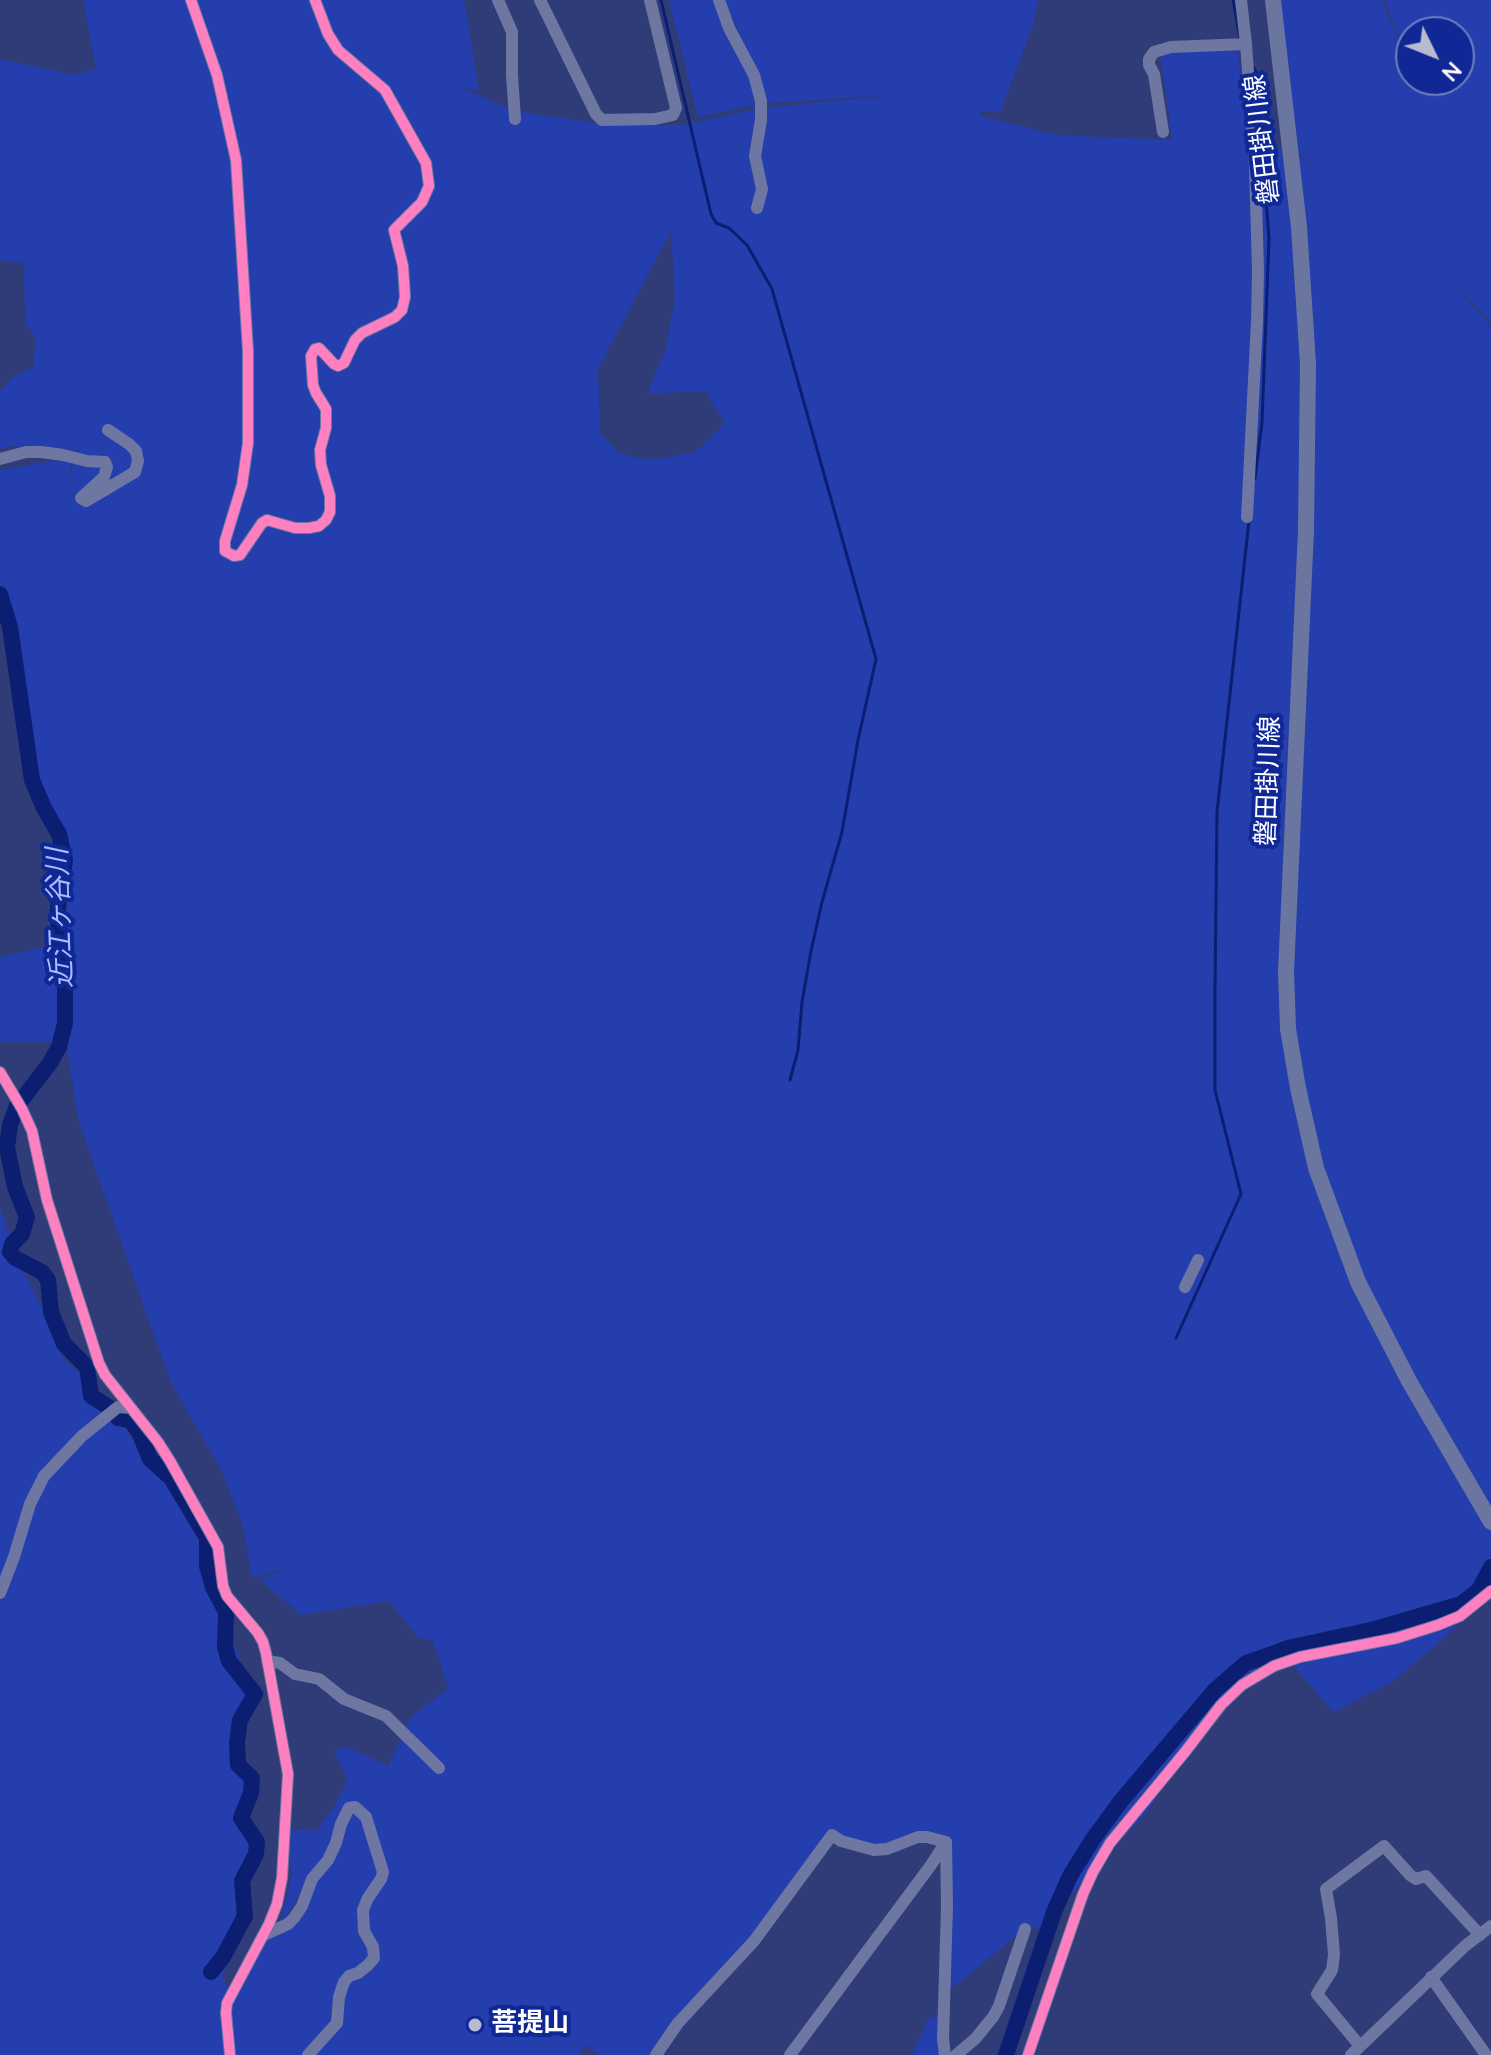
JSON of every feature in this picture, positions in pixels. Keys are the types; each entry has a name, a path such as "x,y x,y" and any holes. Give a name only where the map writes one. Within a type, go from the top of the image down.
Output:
{"main road":[{"name":"磐田掛川線","path":"1273,0 1299,227 1308,364 1306,530 1286,972 1288,1029 1316,1168 1358,1282 1409,1381 1490,1521"}],"street":[{"path":"191,0 217,75 236,160 248,351 248,443 242,485 225,541 225,551 234,556 240,555 267,520 295,528 309,528 319,526 326,520 330,512 330,496 320,450 326,428 326,409 313,385 311,356 319,348 334,364 344,363 355,340 362,333 395,317 402,310 405,297 403,266 394,230 422,202 429,186 426,163 385,90 338,50 315,0"},
{"path":"498,0 512,32 515,119"},
{"path":"540,0 596,114 602,120 655,119 673,115 676,108 650,0"},
{"path":"719,0 729,28 754,75 761,101 755,156 762,189 757,208"},
{"path":"1241,0 1255,166 1258,271 1247,517"},
{"path":"1163,132 1154,74 1149,65 1154,52 1171,47 1246,44"},
{"path":"0,459 26,452 41,452 105,462 104,477 81,498 86,501 135,472 138,461 136,451 108,430"},
{"path":"0,1072 32,1131 47,1200 99,1363 158,1442 214,1537 227,1596 263,1642 288,1774 282,1878 277,1904 264,1935 227,2003 230,2055"},
{"path":"1185,1287 1198,1260"},
{"path":"0,1593 30,1504 44,1476 82,1436 118,1407 131,1408"},
{"path":"1028,2055 1093,1872 1110,1843 1221,1705 1242,1685 1274,1666 1300,1657 1397,1638 1438,1625 1460,1616 1491,1591"},
{"path":"267,1661 280,1663 295,1674 319,1679 344,1699 386,1716 439,1768"},
{"path":"264,1935 294,1918 312,1879 328,1860 349,1808 355,1807 366,1817 383,1872 363,1910 364,1931 373,1947 374,1958 344,1982 339,1997 337,2023 308,2055"},
{"path":"656,2055 678,2023 754,1941 832,1835 841,1841 874,1850 887,1849 918,1837 946,1842"},
{"path":"790,2055 946,1842"},
{"path":"945,2055 946,1842"},
{"path":"1480,1935 1426,1876 1416,1879 1410,1875 1384,1846 1326,1889 1334,1955 1332,1970 1317,1994 1356,2050 1431,1977 1491,1926"},
{"path":"956,2055 975,2039 993,2017 1025,1929"},
{"path":"1431,1977 1486,2055"}],"shaded area":[{"path":"83,0 464,0 479,91 455,85 515,111 597,123 683,125 761,108 906,94 768,103 725,0 1038,0 1033,25 1000,112 979,111 981,116 1056,135 1172,140 1160,49 1236,44 1253,139 1290,151 1313,166 1290,146 1280,0 1382,0 1395,31 1395,96 1475,96 1475,16 1395,16 1395,26 1385,0 1491,0 1491,323 1452,282 1491,327 1491,1570 1488,1594 1392,1682 1333,1712 1294,1666 1269,1655 1227,1700 1159,1791 1150,1808 1042,1927 1025,1929 948,1991 946,1842 919,1837 874,1850 832,1835 656,2055 599,2055 585,2045 579,2055 0,2055 0,1207 16,1255 63,1359 90,1384 106,1417 111,1413 127,1431 152,1471 171,1485 198,1534 203,1571 255,1694 232,1743 252,1778 241,1818 262,1846 238,1885 231,1959 222,1976 231,1995 262,1938 280,1924 292,1875 285,1829 316,1831 348,1780 334,1752 347,1747 388,1766 411,1717 449,1688 432,1640 418,1638 389,1601 301,1615 260,1580 286,1569 252,1578 244,1530 223,1473 171,1383 79,1122 68,1041 0,1042 0,957 65,943 69,847 40,790 32,761 20,641 0,592 0,470 72,458 67,489 76,451 12,446 0,449 0,391 16,375 33,367 36,341 25,321 24,263 0,260 0,59 76,75 96,68","holes":["671,231 675,297 666,348 647,394 705,391 725,423 695,452 651,460 620,454 600,433 598,369","337,1837 302,1906 285,1919 298,1897"]},
{"path":"669,0 721,0 747,59 755,105 698,117"},
{"path":"944,2014 945,2055 912,2055 928,2019"}],"waterway":[{"path":"661,0 711,214 716,223 729,228 747,245 772,289 876,659 842,832 811,951 798,1050 790,1080"},
{"path":"1233,0 1240,38"},
{"path":"1253,67 1256,72 1269,238 1262,422 1255,478"},
{"path":"1176,1338 1241,1194 1215,1090 1217,812 1249,521"},
{"name":"近江ヶ谷川","path":"0,594 10,627 32,780 59,834 65,860 58,908 65,1023 59,1047 17,1106 10,1125 7,1147 15,1187 27,1217 22,1234 12,1244 10,1252 15,1258 42,1272 48,1280 51,1312 64,1344 87,1367 91,1396 112,1409 118,1418 130,1420 139,1432 150,1459 171,1478 207,1538 207,1566 213,1587 226,1612 225,1647 229,1661 255,1694 240,1720 237,1743 238,1765 252,1778 251,1793 241,1818 257,1842 256,1854 242,1881 245,1916 223,1957 211,1972"},
{"path":"1006,2055 1054,1912 1070,1876 1121,1801 1215,1690 1246,1663 1288,1648 1375,1629 1461,1604 1479,1590 1491,1567"}],"cycle path":[{"path":"191,0 217,75 236,160 248,351 248,443 242,485 225,541 225,551 234,556 240,555 267,520 295,528 319,526 326,520 330,512 330,496 320,450 326,428 326,409 313,385 311,356 319,348 334,364 344,363 355,340 362,333 395,317 402,310 405,297 403,266 394,230 422,202 429,186 426,163 385,90 338,50 315,0"},
{"path":"0,1072 32,1131 47,1200 99,1363 170,1461 218,1547 227,1596 258,1633 266,1653 288,1774 282,1878 269,1924 227,2003 230,2055"},
{"path":"1028,2055 1093,1872 1110,1843 1221,1705 1242,1685 1274,1666 1300,1657 1397,1638 1438,1625 1460,1616 1491,1591"}],"place":[{"name":"菩提山","path":"475,2025"}]}
